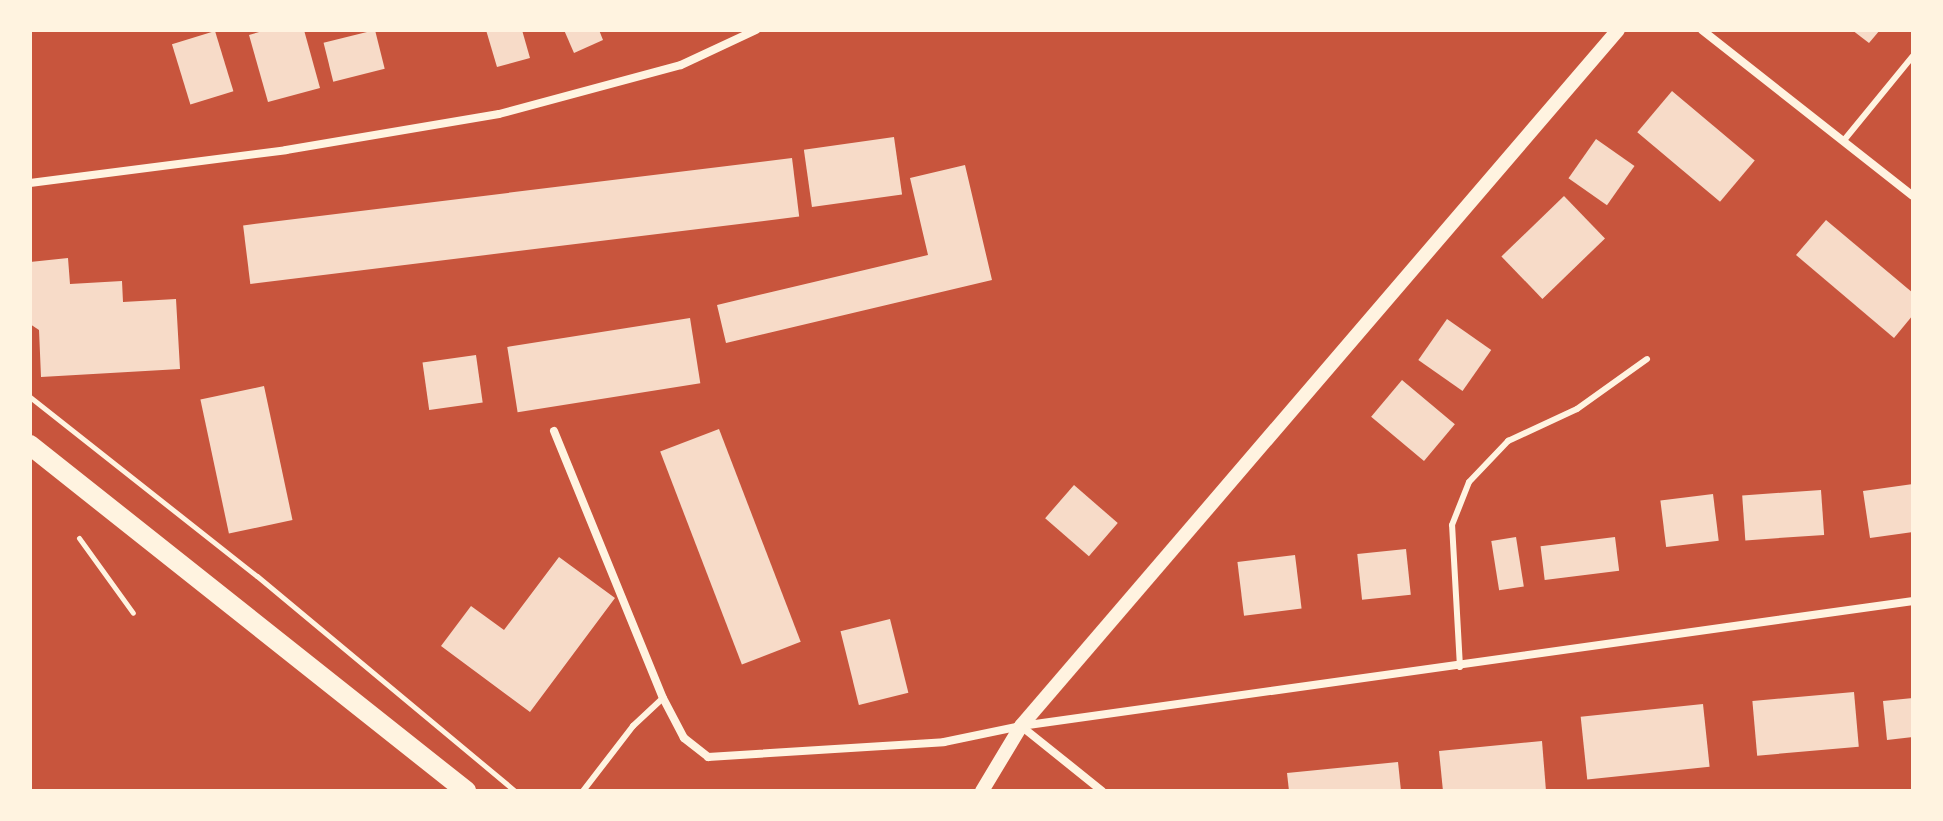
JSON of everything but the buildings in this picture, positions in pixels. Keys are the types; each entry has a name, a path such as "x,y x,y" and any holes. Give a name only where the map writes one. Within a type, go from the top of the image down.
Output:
{"main road":[{"path":"30,445 466,791"}],"street":[{"path":"30,183 286,150 499,114 681,65 756,30"},
{"path":"982,791 1021,726 1618,30"},
{"path":"1702,30 1845,139 1913,196"},
{"path":"554,431 663,698 684,738 708,757 944,742 1021,726 1460,667 1913,601"},
{"path":"1021,726 1102,791"}],"lane":[{"path":"1845,139 1913,56"},
{"path":"1460,667 1452,525 1469,482 1508,441 1577,409 1647,359"},
{"path":"583,791 633,726 663,698"}],"path":[{"path":"30,397 257,576 515,791"},
{"path":"79,538 133,613"}]}
